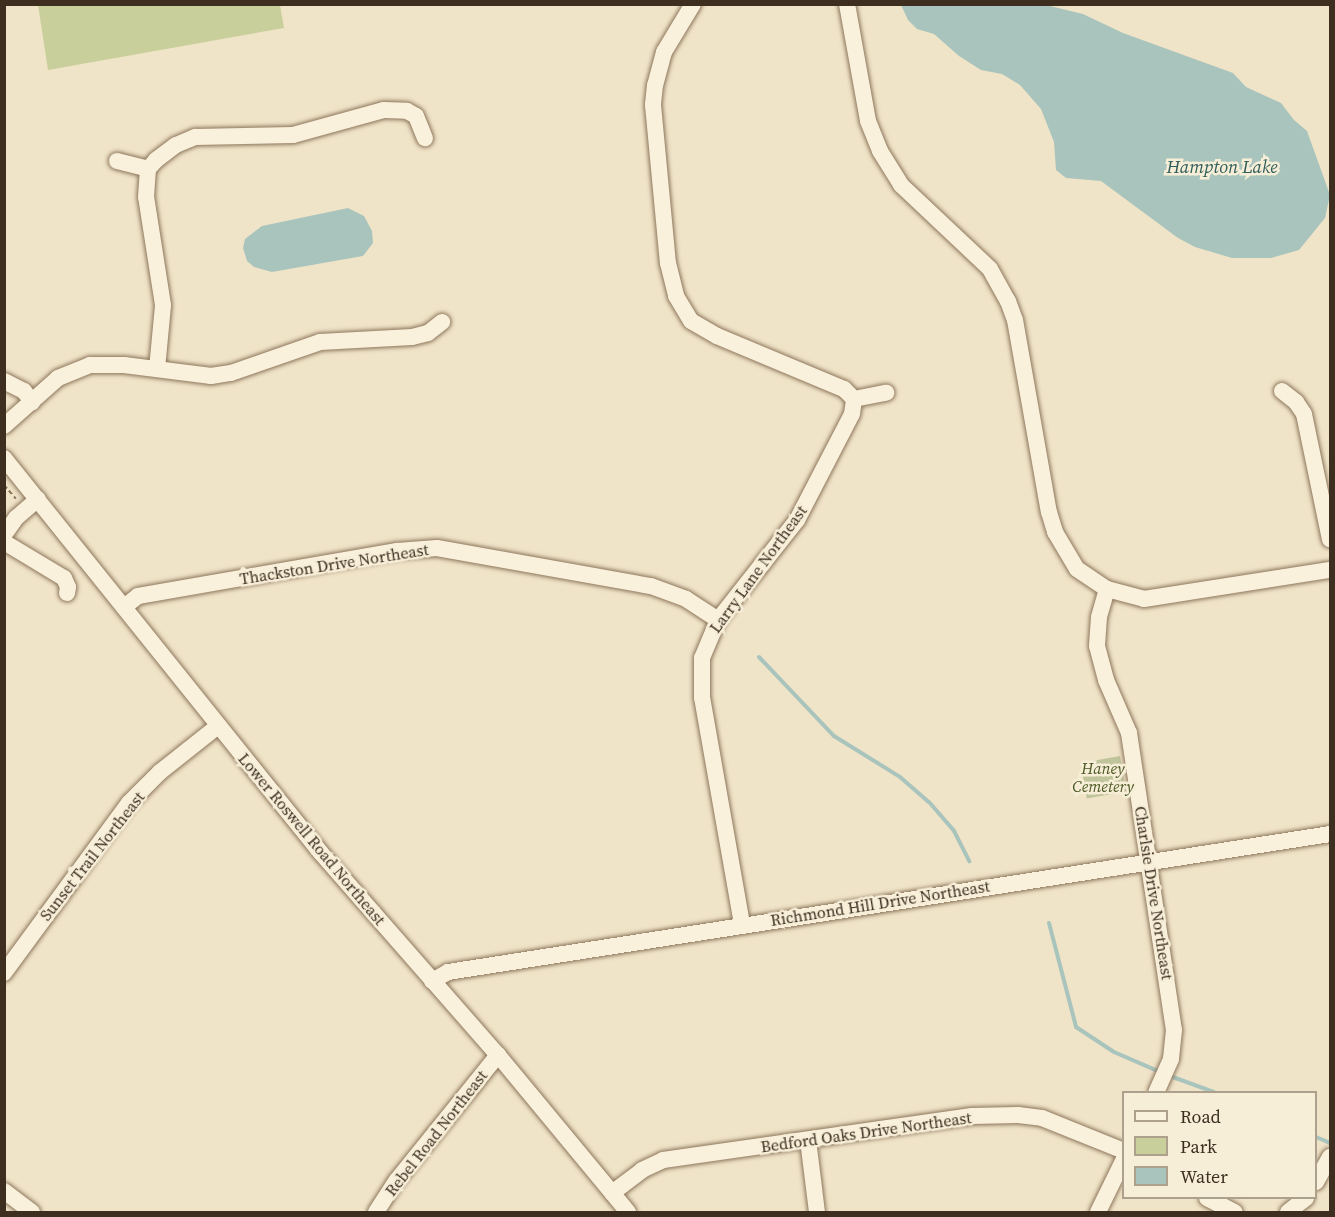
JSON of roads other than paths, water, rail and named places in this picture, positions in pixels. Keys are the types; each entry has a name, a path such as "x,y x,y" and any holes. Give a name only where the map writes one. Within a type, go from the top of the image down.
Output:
{"street":[{"path":"693,4 664,52 655,85 653,105 668,263 676,296 691,321 717,336 844,389 854,399 886,393"},
{"path":"847,4 873,136 901,185 978,256 990,269 1004,292 1015,320 1055,532 1077,569 1107,589 1144,599 1330,570"},
{"path":"157,369 163,305 146,197 148,170 164,153 186,140 207,136 293,135 384,110 407,111 416,116 425,138"},
{"path":"117,161 148,170"},
{"path":"4,426 58,378 90,365 106,363 211,376 231,373 320,342 412,337 428,333 441,322"},
{"path":"4,381 24,391 32,402"},
{"path":"1282,391 1296,402 1305,414 1330,539"},
{"name":"Larry Lane Northeast","path":"742,924 700,683 702,658 718,621 797,519 852,414 854,399"},
{"name":"Lower Roswell Road Northeast","path":"4,458 328,861 498,1055 628,1212"},
{"path":"4,535 16,519 38,499"},
{"path":"4,542 64,578 68,587 67,593"},
{"name":"Thackston Drive Northeast","path":"124,607 138,596 397,551 437,548 651,586 686,599 718,621"},
{"name":"Charlsie Drive Northeast","path":"1107,589 1099,617 1097,646 1106,680 1129,733 1174,1030 1171,1059 1156,1091"},
{"name":"Sunset Trail Northeast","path":"4,973 129,803 160,772 218,726"},
{"name":"Richmond Hill Drive Northeast","path":"432,981 448,972 742,924 1330,834"},
{"name":"Rebel Road Northeast","path":"376,1212 397,1180 498,1055"},
{"name":"Bedford Oaks Drive Northeast","path":"612,1193 642,1170 663,1160 972,1116 1018,1115 1042,1118 1122,1150"},
{"path":"808,1140 817,1212"},
{"path":"1098,1212 1122,1163"},
{"path":"4,1191 32,1212"},
{"path":"1212,1199 1235,1212"},
{"path":"1288,1212 1304,1199"}],"water":[{"name":"Hampton Lake","path":"901,5 1046,5 1083,14 1123,33 1233,73 1246,87 1281,103 1294,120 1307,131 1330,195 1325,218 1299,250 1271,258 1232,258 1195,247 1178,238 1101,181 1066,178 1056,170 1054,142 1041,109 1020,85 1002,74 981,70 959,56 934,34 917,29 908,20"},
{"path":"348,208 364,216 372,231 373,243 363,256 272,272 254,267 247,261 243,248 245,239 262,226"}],"waterway":[{"path":"759,657 834,736 900,777 929,802 954,831 969,861"},
{"path":"1049,923 1076,1027 1114,1052 1160,1072"},
{"path":"1170,1076 1211,1091"},
{"path":"1317,1137 1330,1143"}],"park label":[{"name":"Haney Cemetery","path":"1103,777"}]}
